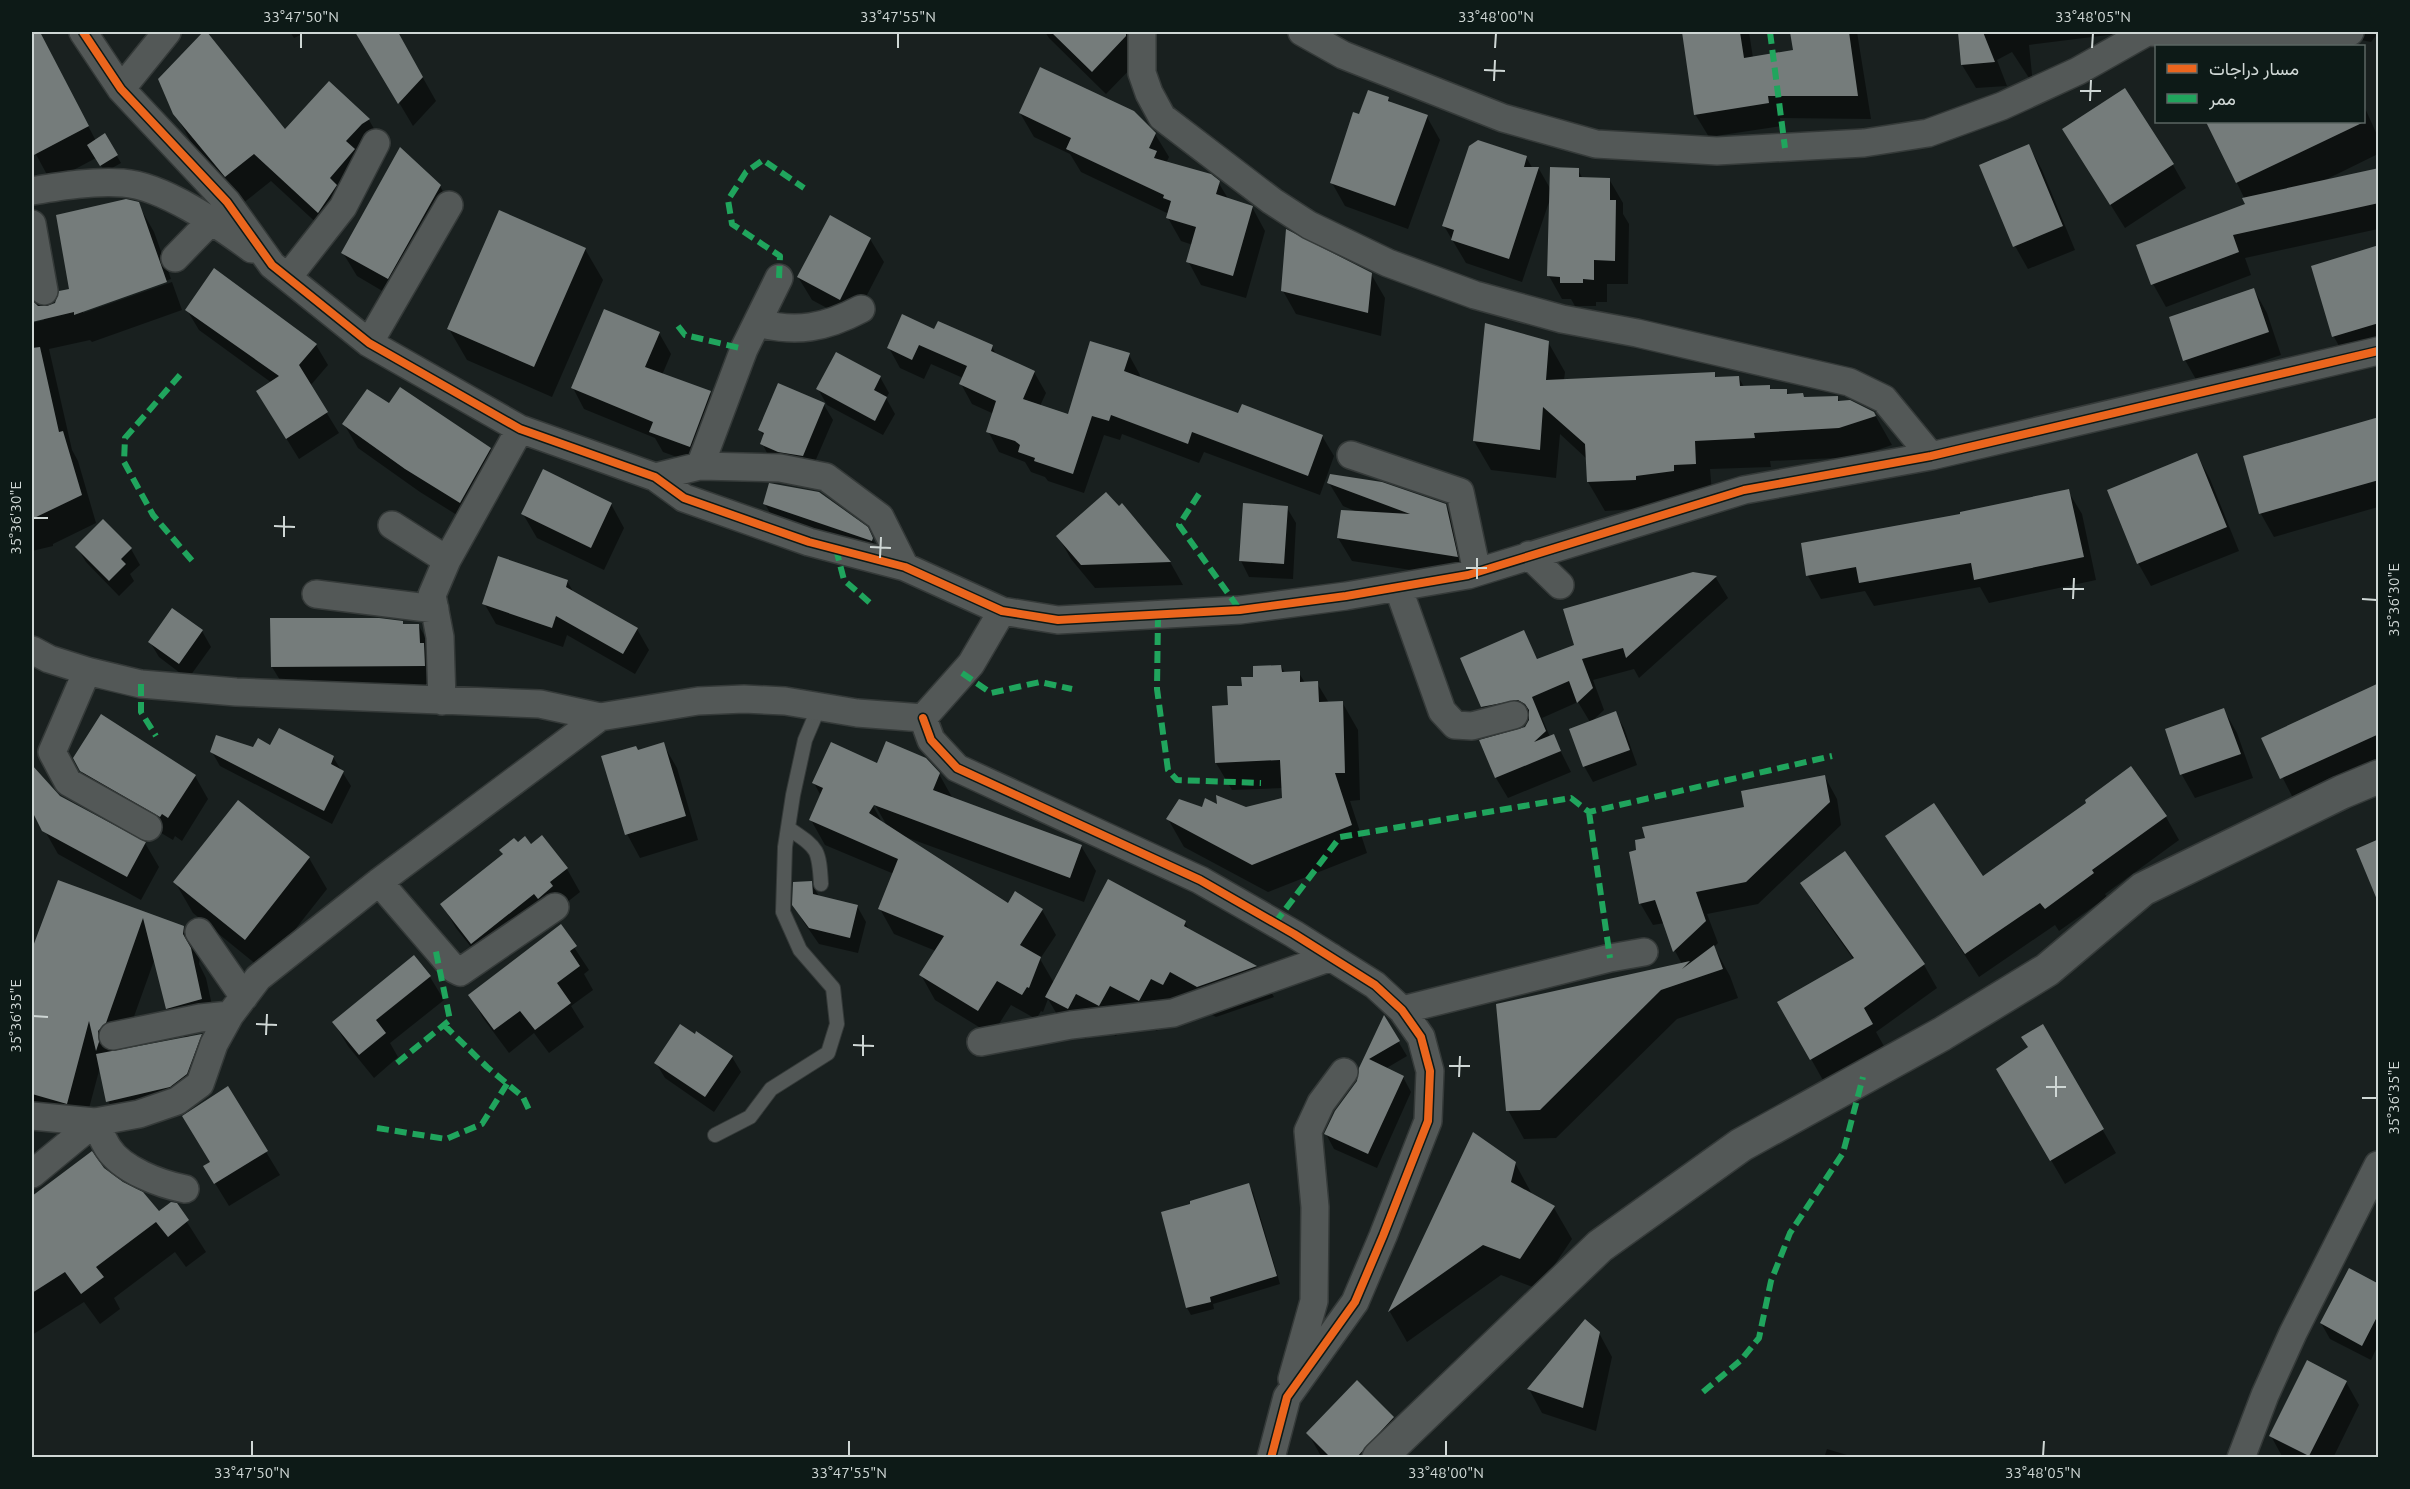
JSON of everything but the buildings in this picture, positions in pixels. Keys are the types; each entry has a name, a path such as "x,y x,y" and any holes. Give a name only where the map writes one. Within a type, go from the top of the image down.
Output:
{"main road":[{"path":"1379,1458 1600,1246 1741,1145 1942,1034 2047,970 2142,889 2342,792 2379,777"}],"street":[{"path":"84,32 121,89 226,202 280,271"},
{"path":"121,89 167,32"},
{"path":"1142,32 1142,73 1149,93 1162,117 1272,201 1309,225 1388,263 1475,296 1562,319 1637,333 1849,382 1884,399 1931,456"},
{"path":"1302,32 1343,55 1503,118 1596,144 1717,151 1864,143 1928,133 2002,106 2078,71 2146,32 2294,38 2323,38 2350,32"},
{"path":"280,271 343,207 376,143"},
{"path":"32,191 80,183 125,183 151,189 212,220 369,343 520,429 655,477 684,498 734,517 809,543 905,567 1002,611 1058,620 1240,610 1398,587 1477,572 1744,490 1931,456 2379,351"},
{"path":"369,343 449,206"},
{"path":"175,258 212,220"},
{"path":"32,224 44,291"},
{"path":"700,466 744,349 778,278"},
{"path":"757,323 805,329 837,322 861,309"},
{"path":"442,701 440,637 432,595 447,560 520,429"},
{"path":"1351,455 1460,492 1477,572"},
{"path":"655,477 700,466 780,468 826,477 880,517 905,567"},
{"path":"392,525 447,560"},
{"path":"1529,555 1560,585"},
{"path":"1398,587 1442,711 1455,725 1472,726 1514,715"},
{"path":"316,594 435,609"},
{"path":"923,718 970,664 1002,611"},
{"path":"32,650 49,659 87,671 141,684 236,692 540,704 600,717 698,701 765,700 923,718"},
{"path":"87,671 52,752 68,782 148,827"},
{"path":"32,1116 96,1122 139,1114 177,1101 200,1084 214,1044 237,1006 258,978 379,882 600,717"},
{"path":"923,718 931,740 957,768 1200,880 1375,985 1402,1010 1421,1037 1430,1071 1428,1121 1355,1302 1287,1397"},
{"path":"379,882 454,969 460,972 555,907"},
{"path":"199,932 237,1006"},
{"path":"1402,1010 1610,958 1644,952"},
{"path":"981,1042 1071,1025 1173,1012 1331,957"},
{"path":"113,1036 200,1018 237,1006"},
{"path":"1271,1458 1314,1301 1315,1207 1308,1131 1321,1103 1344,1072"},
{"path":"32,1174 96,1122"},
{"path":"96,1122 108,1149 134,1171 163,1184 185,1190"},
{"path":"2241,1458 2265,1395 2293,1333 2379,1165"}],"lane":[{"path":"715,1135 750,1117 771,1089 828,1053 837,1024 833,988 800,950 783,912 785,847 788,828 804,740 819,707"},
{"path":"788,828 813,845 820,857 820,884"}],"marked path":[{"path":"1770,32 1785,148"},
{"path":"779,278 780,256 732,224 728,200 746,172 763,160 804,188"},
{"path":"678,326 685,335 744,349"},
{"path":"180,375 125,438 124,462 153,515 194,563"},
{"path":"1199,494 1179,525 1240,610"},
{"path":"836,549 844,580 870,603"},
{"path":"1158,615 1157,689 1168,770 1177,780 1261,783"},
{"path":"962,673 991,693 1040,682 1072,689"},
{"path":"141,684 141,712 156,736"},
{"path":"1275,923 1340,837 1571,798 1589,812 1832,756"},
{"path":"1589,812 1610,958"},
{"path":"397,1063 450,1020 435,947"},
{"path":"444,1025 487,1067 523,1097 530,1112"},
{"path":"1703,1392 1741,1360 1759,1338 1771,1281 1790,1233 1843,1153 1863,1077"},
{"path":"377,1128 446,1139 482,1124 507,1084"}],"cycle path":[{"path":"83,32 121,89 227,202 272,265 369,343 520,429 655,477 684,498 809,542 905,567 1002,611 1058,620 1240,610 1346,596 1468,575 1744,490 1931,456 2378,351"},
{"path":"923,718 931,740 957,768 1200,880 1294,934 1375,985 1402,1010 1421,1037 1430,1071 1428,1121 1355,1302 1287,1397 1271,1458"}]}
